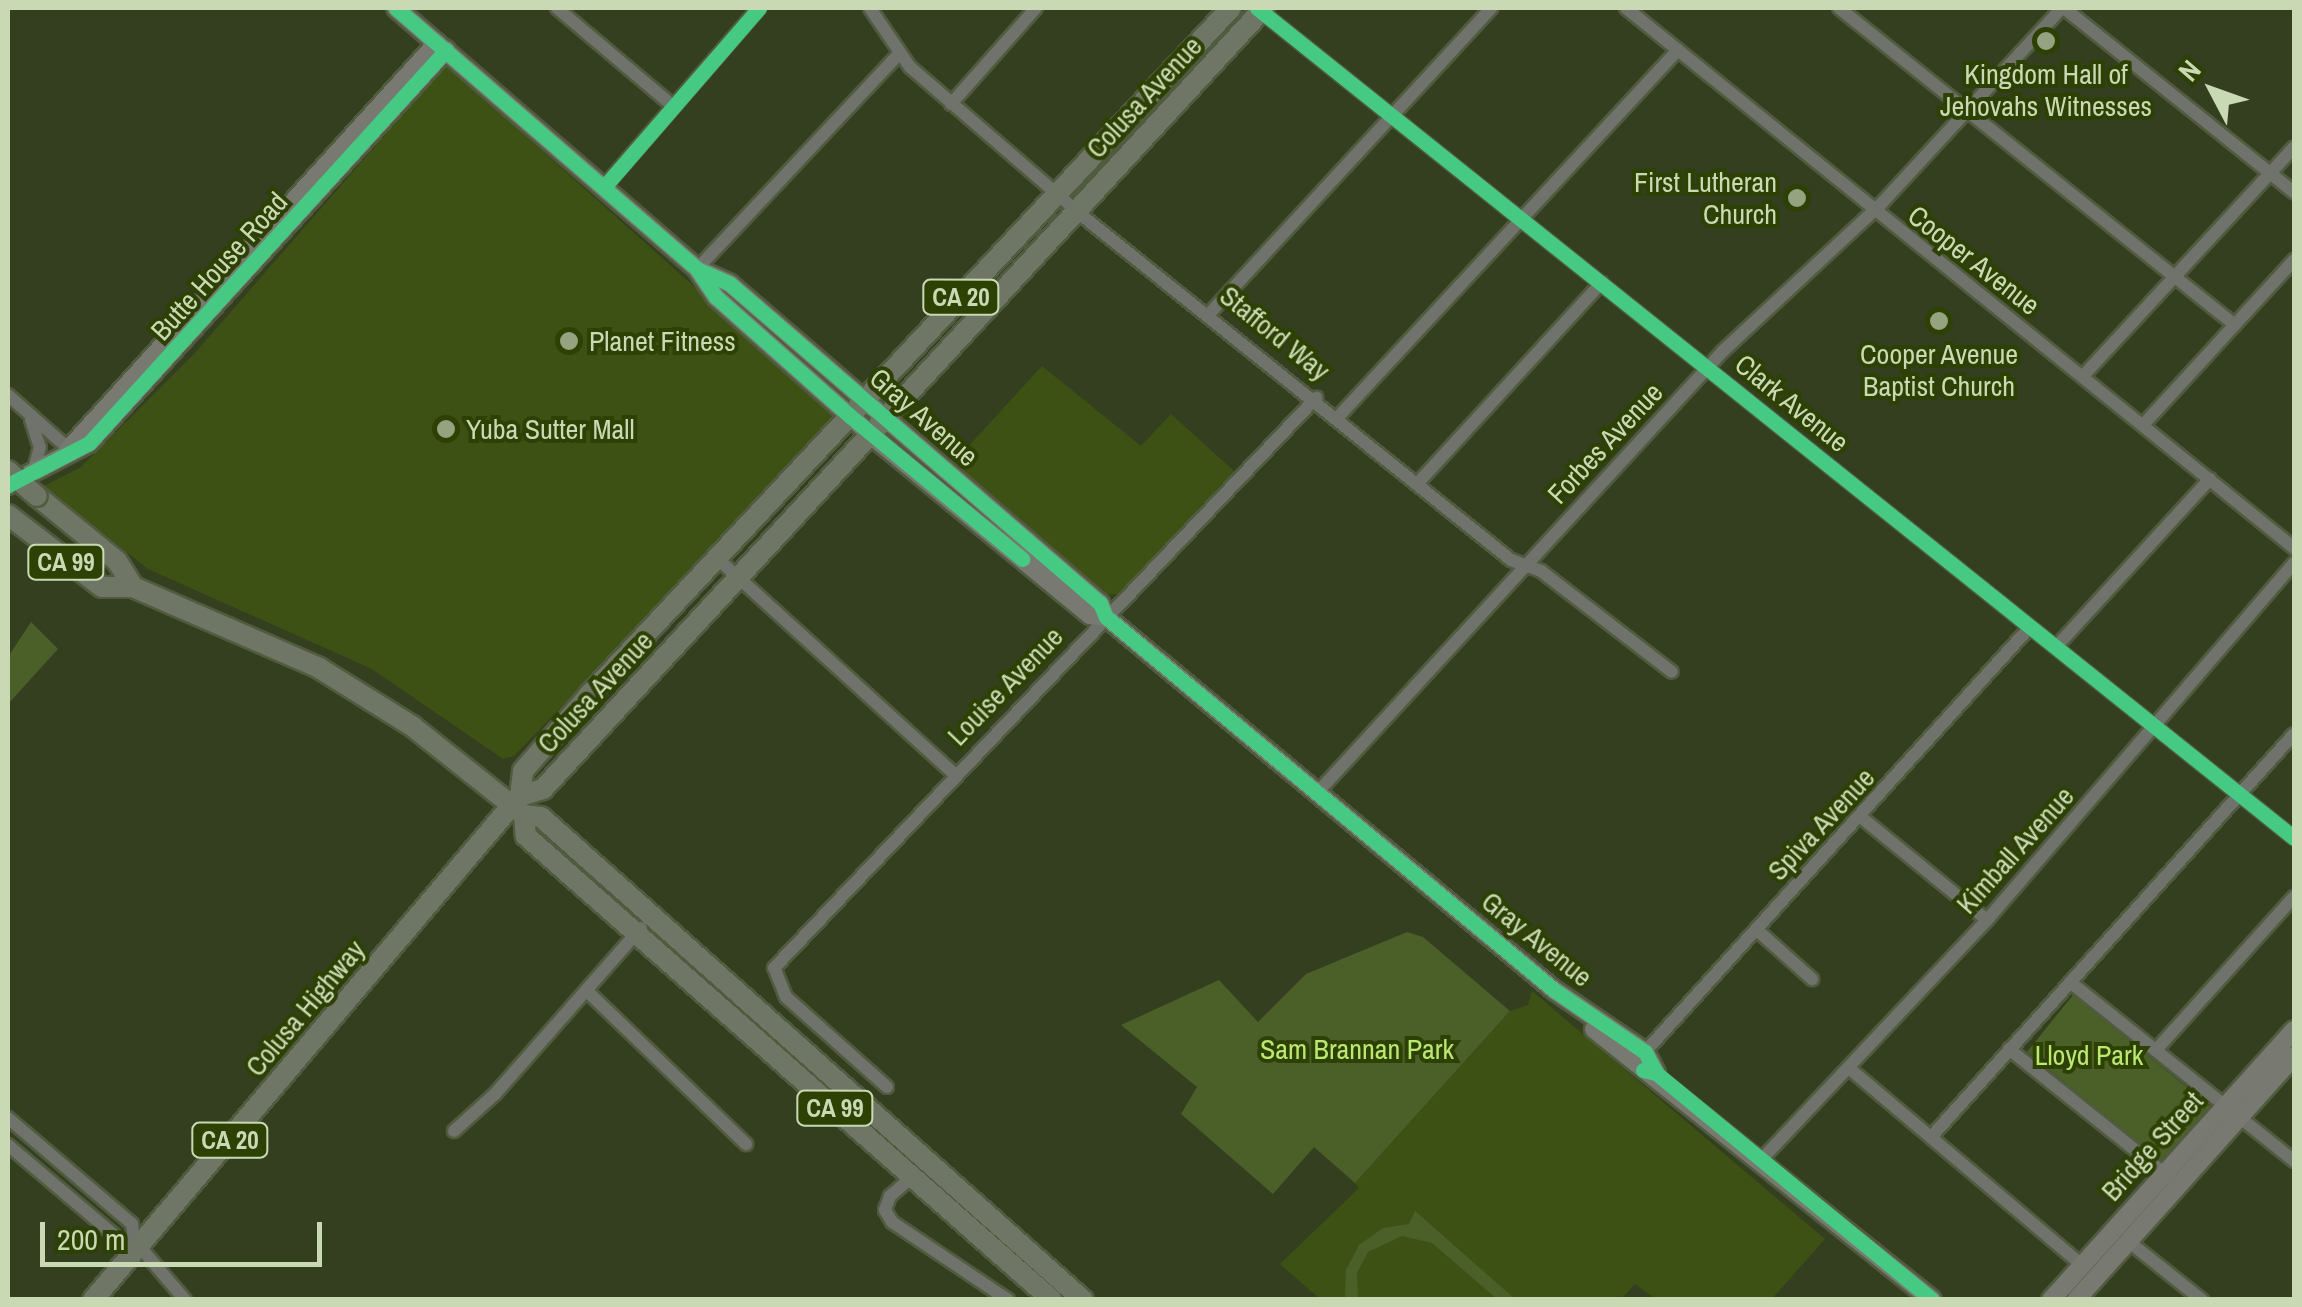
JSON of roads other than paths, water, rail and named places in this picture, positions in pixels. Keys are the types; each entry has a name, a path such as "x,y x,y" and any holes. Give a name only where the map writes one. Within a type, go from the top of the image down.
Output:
{"highway":[{"name":"Colusa Avenue","path":"518,806 523,771 1231,8"},
{"name":"Colusa Avenue","path":"518,806 543,789 1261,9"},
{"name":"CA 99","path":"8,471 117,561 133,587"},
{"name":"CA 99","path":"8,515 102,586 133,587 341,680 437,744 518,806 526,836 645,923 1083,1300"},
{"name":"Colusa Highway","path":"93,1300 138,1242 518,806"},
{"name":"CA 99","path":"645,923 912,1178 1052,1300"}],"main road":[{"name":"Gray Avenue","path":"396,8 697,268 730,284 865,400 878,426 1090,614 1106,617 1554,990 1635,1064 1656,1072 1932,1300"},
{"name":"Butte House Road","path":"8,484 69,449 81,450 110,421 441,46"},
{"name":"Gray Avenue","path":"697,268 716,297 850,416 878,426"},
{"name":"Gray Avenue","path":"1554,990 1644,1052 1656,1072"},
{"name":"Bridge Street","path":"2051,1300 2231,1112 2294,1030"},
{"name":"Bridge Street","path":"2231,1112 2294,1056"},
{"name":"Bridge Street","path":"2076,1300 2128,1241 2171,1178"}],"street":[{"path":"558,8 672,106"},
{"path":"604,187 759,8"},
{"name":"Stafford Way","path":"870,8 900,53 951,104 1059,196 1339,416 1510,560 1527,566 1672,672"},
{"path":"951,104 1036,8"},
{"path":"1210,313 1491,8"},
{"name":"Cooper Avenue","path":"1626,8 1872,212 2294,548"},
{"path":"1839,8 1965,113 2236,325"},
{"path":"2063,8 2294,192"},
{"name":"Forbes Avenue","path":"1318,792 1708,368 1872,212 2063,8"},
{"name":"Clark Avenue","path":"1261,9 2294,838"},
{"path":"1339,416 1678,50"},
{"path":"697,268 900,53"},
{"path":"2082,376 2294,146"},
{"path":"2143,425 2294,260"},
{"path":"1417,484 1602,283"},
{"path":"8,395 69,449"},
{"name":"Louise Avenue","path":"888,1087 786,997 774,968 954,774 1316,398"},
{"path":"24,410 38,436 34,470"},
{"path":"2056,648 2210,479"},
{"path":"718,559 954,774"},
{"name":"Kimball Avenue","path":"1762,1160 1987,920 2294,564"},
{"name":"Spiva Avenue","path":"1644,1052 1862,818 2030,627"},
{"path":"1932,1136 2294,734"},
{"path":"1862,818 1987,920"},
{"path":"2156,1050 2294,897"},
{"path":"454,1132 587,991 645,923"},
{"path":"1757,930 1812,979"},
{"path":"2070,982 2294,1161"},
{"path":"587,991 746,1144"},
{"path":"2009,1048 2171,1178"},
{"path":"1850,1069 2082,1264"},
{"path":"8,1118 132,1224 138,1242 185,1300"},
{"path":"8,1144 120,1240 138,1242"},
{"path":"912,1178 890,1196 885,1210 892,1222 1008,1300"},
{"path":"2128,1241 2202,1300"}],"place":[{"name":"Kingdom Hall of Jehovahs Witnesses","path":"2046,41"},
{"name":"First Lutheran Church","path":"1797,198"},
{"name":"Cooper Avenue Baptist Church","path":"1939,321"},
{"name":"Planet Fitness","path":"569,341"},
{"name":"Yuba Sutter Mall","path":"446,429"}],"park label":[{"name":"Sam Brannan Park","path":"1357,1049"},
{"name":"Lloyd Park","path":"2089,1055"}]}
